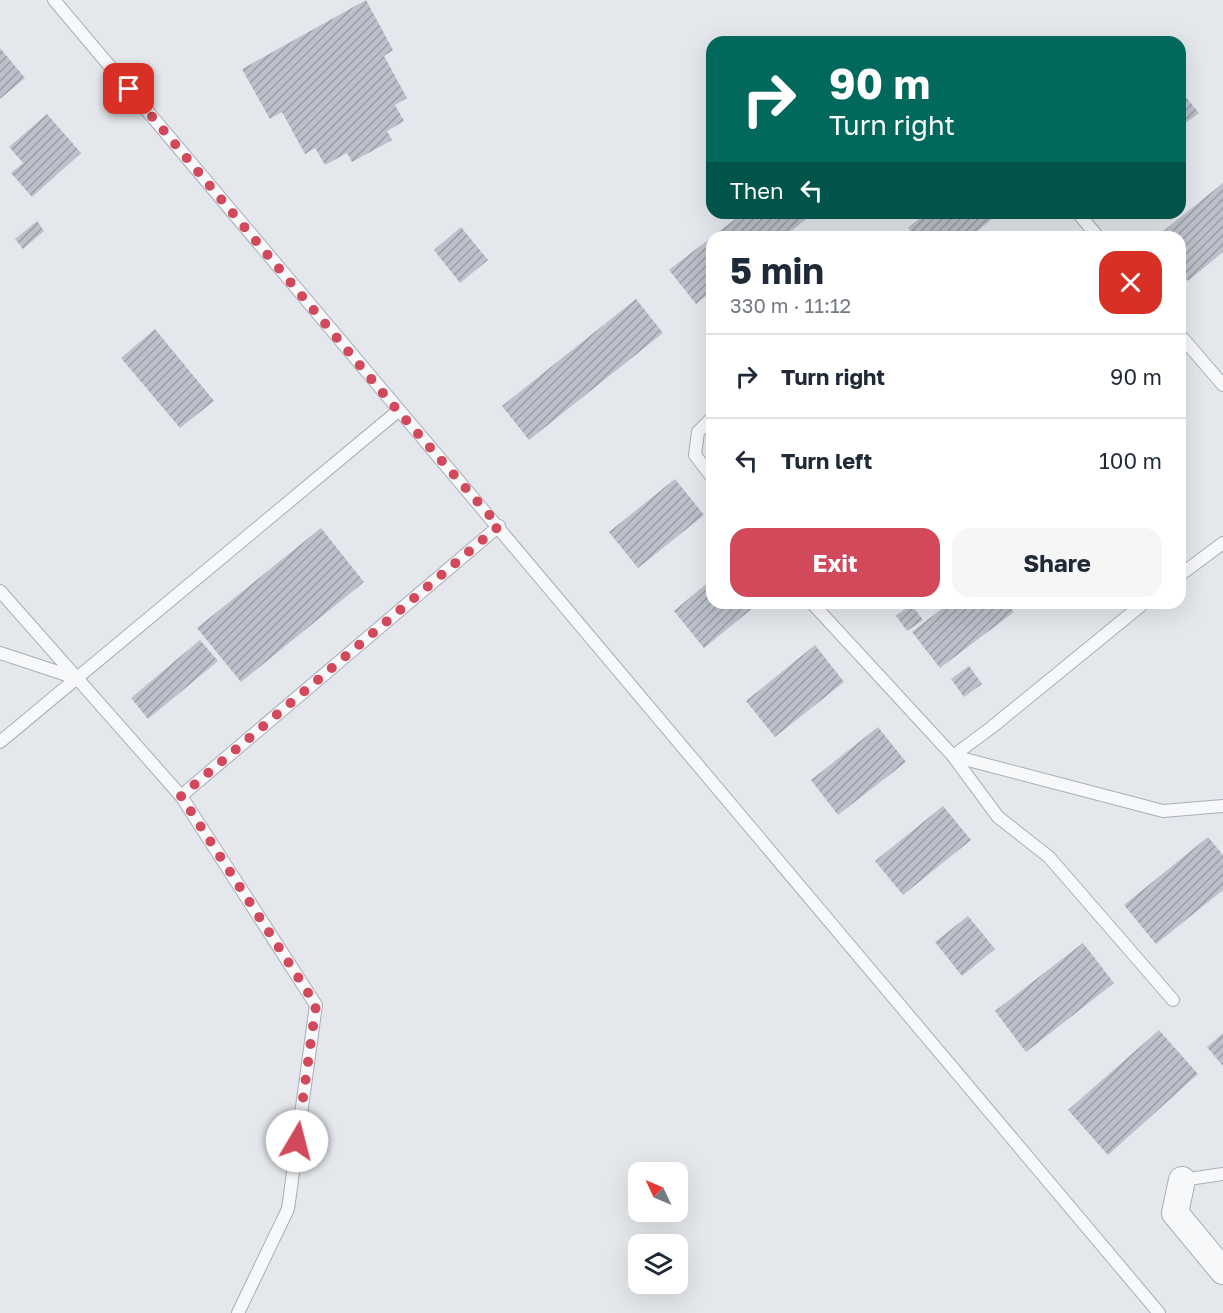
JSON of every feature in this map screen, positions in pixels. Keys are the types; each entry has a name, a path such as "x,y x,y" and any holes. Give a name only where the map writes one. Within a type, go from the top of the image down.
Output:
{"street":[{"path":"1182,1180 1175,1213 1223,1271"}],"lane":[{"path":"54,0 1159,1313"},
{"path":"1083,219 1093,231"},
{"path":"1186,341 1223,385"},
{"path":"0,742 398,411"},
{"path":"706,424 698,432 695,455 706,469"},
{"path":"181,796 499,526"},
{"path":"1186,571 1223,543"},
{"path":"0,591 181,796 316,1005 288,1209 238,1313"},
{"path":"818,609 953,756 998,817 1049,857 1173,1000"},
{"path":"953,756 1137,609"},
{"path":"0,653 77,678"},
{"path":"953,756 1163,811 1223,806"},
{"path":"1182,1180 1223,1174"}],"building":[{"path":"366,0 393,50 384,56 407,98 395,105 404,121 387,131 392,140 352,162 347,153 325,165 315,148 305,154 282,112 270,119 242,69"},
{"path":"0,48 25,78 0,99"},
{"path":"1186,97 1199,113 1186,123"},
{"path":"47,114 81,153 32,197 11,173 23,163 9,147"},
{"path":"1223,183 1223,252 1188,281 1186,278 1186,231 1163,231 1178,219 1186,219 1186,213"},
{"path":"735,219 806,219 791,231 720,231"},
{"path":"919,219 992,219 977,231 911,231 908,228"},
{"path":"37,221 44,231 23,249 15,239"},
{"path":"461,227 488,260 460,283 434,250"},
{"path":"706,242 706,296 696,304 669,270"},
{"path":"636,299 663,333 529,440 502,406"},
{"path":"155,329 214,401 180,428 121,358"},
{"path":"675,479 704,515 638,568 609,532"},
{"path":"321,528 364,582 241,682 197,628"},
{"path":"706,584 706,609 752,609 704,648 674,611"},
{"path":"905,609 915,609 923,620 907,631 896,616"},
{"path":"941,609 1012,609 1014,612 940,668 912,632"},
{"path":"200,640 218,661 148,719 131,698"},
{"path":"815,645 844,682 775,737 746,701"},
{"path":"969,666 982,684 964,697 951,679"},
{"path":"878,727 906,762 838,815 811,780"},
{"path":"943,806 971,840 903,895 875,861"},
{"path":"1208,837 1223,855 1223,890 1156,944 1124,905"},
{"path":"968,916 995,949 962,976 935,942"},
{"path":"1083,943 1114,983 1026,1052 995,1011"},
{"path":"1159,1030 1198,1074 1108,1155 1068,1110"},
{"path":"1223,1033 1223,1066 1207,1047"}],"route":[{"path":"129,89 398,411 499,526 181,796 316,1005 297,1141"}]}
